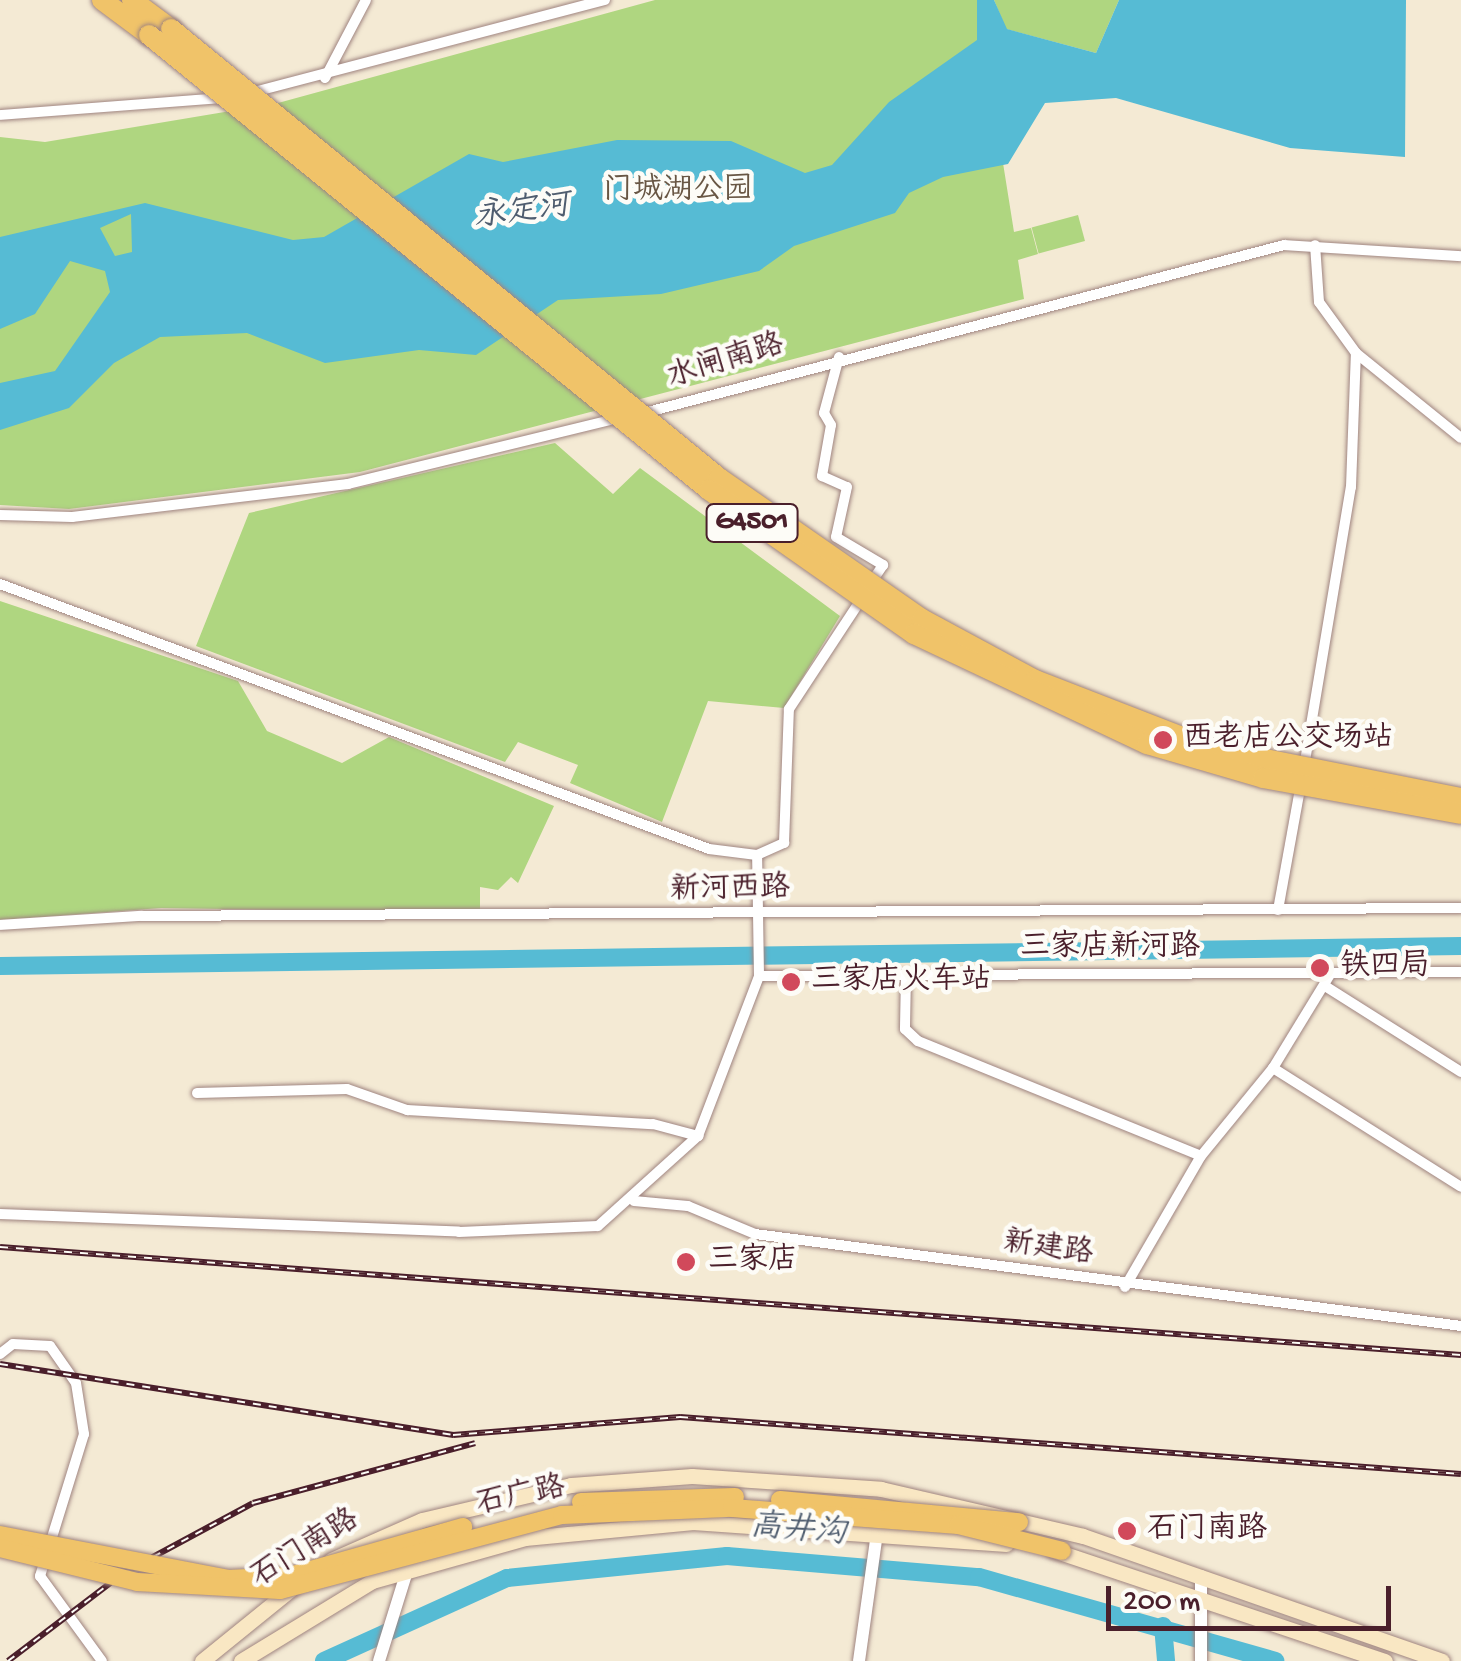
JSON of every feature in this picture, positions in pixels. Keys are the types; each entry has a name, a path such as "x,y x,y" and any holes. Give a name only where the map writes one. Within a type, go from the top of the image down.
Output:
{"highway":[{"name":"G4501","path":"102,0 709,490 914,634 1147,744 1282,782 1461,814"},
{"name":"G4501","path":"132,0 719,478 893,602 1034,680 1196,742 1461,798"}],"main road":[{"name":"石门南路","path":"202,1661 337,1556 422,1520 571,1484 692,1476 921,1495 1019,1522 1442,1661"},
{"name":"石广路","path":"0,1535 228,1580 290,1576 502,1516 627,1496 942,1509 1019,1522"},
{"name":"石广路","path":"0,1548 212,1591 280,1590 562,1514 646,1508 958,1525 1062,1551"},
{"name":"石门南路","path":"240,1661 315,1610 407,1570 624,1523 876,1533 1062,1551 1199,1583 1386,1661"}],"street":[{"path":"325,78 366,0"},
{"path":"0,116 197,103 325,78 605,0"},
{"path":"1315,244 1319,302 1356,352 1461,438"},
{"name":"水闸南路","path":"0,515 72,518 348,484 839,356 1315,244 1461,256"},
{"path":"1278,910 1351,487 1356,352"},
{"path":"0,584 709,849 756,856 784,843 789,709 883,565 836,538 847,487 822,476 839,356"},
{"path":"0,1214 459,1232 598,1226 634,1201 698,1136 759,976 756,856"},
{"name":"新河西路","path":"0,925 142,916 758,916 1461,908"},
{"path":"1126,1287 1201,1156 1273,1068 1331,972"},
{"name":"三家店新河路","path":"759,976 1461,972"},
{"path":"906,974 905,1029 918,1041 1201,1156"},
{"path":"1324,986 1461,1072"},
{"path":"1273,1068 1461,1188"},
{"path":"198,1093 348,1089 407,1110 653,1124 698,1136"},
{"name":"新建路","path":"634,1201 688,1206 756,1234 1126,1287 1461,1326"},
{"path":"0,1354 13,1344 50,1346 76,1383 84,1434 40,1576 102,1661"},
{"path":"380,1660 422,1520"},
{"path":"859,1661 876,1533"},
{"path":"1199,1583 1201,1661"}],"green space":[{"name":"门城湖公园","path":"655,0 992,0 985,50 1014,232 1031,228 1038,254 1018,260 1024,299 360,472 69,509 0,505 0,137 45,142 278,103"},
{"path":"994,0 1119,0 1096,53 1006,29"},
{"path":"1078,215 1085,241 1039,254 1032,227"},
{"path":"555,443 613,494 640,468 840,616 784,708 708,701 662,822 570,783 578,765 518,742 505,762 196,646 249,513"},
{"path":"0,601 238,681 267,731 342,763 389,737 554,806 518,883 511,877 498,890 480,887 480,913 161,908 0,920"}],"water":[{"name":"永定河","path":"977,0 994,0 1007,29 1096,53 1119,0 1406,0 1405,157 1290,148 1116,98 1045,103 1008,164 943,177 909,193 895,213 794,246 759,271 661,294 558,300 476,355 419,350 325,363 247,333 160,337 114,363 69,408 0,430 0,383 55,371 110,292 105,271 70,261 35,314 0,329 0,237 145,203 293,240 324,237 469,154 503,162 617,140 731,141 805,173 832,165 889,102 977,40","holes":["131,214 132,252 115,256 100,228"]}],"waterway":[{"path":"0,966 1461,946"},
{"name":"高井沟","path":"324,1661 507,1578 727,1556 979,1577 1275,1661"},
{"path":"1163,1626 1166,1661"}],"railway":[{"path":"0,1247 1461,1355"},
{"path":"0,1364 453,1435 680,1417 1461,1474"},
{"path":"8,1661 125,1572 253,1503 475,1443"}],"place":[{"name":"西老店公交场站","path":"1163,740"},
{"name":"铁四局","path":"1320,968"},
{"name":"三家店火车站","path":"791,982"},
{"name":"三家店","path":"686,1262"},
{"name":"石门南路","path":"1127,1531"}]}
